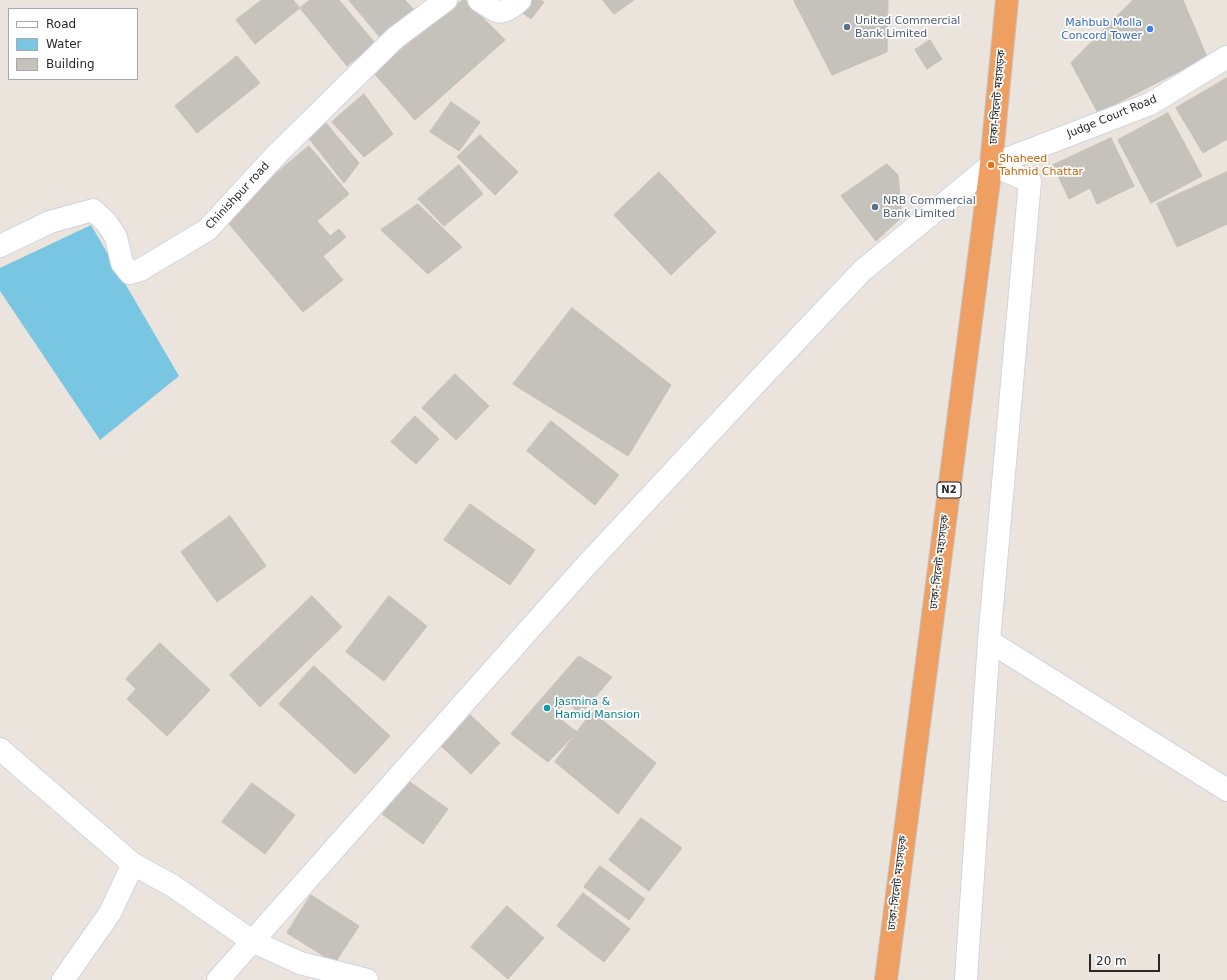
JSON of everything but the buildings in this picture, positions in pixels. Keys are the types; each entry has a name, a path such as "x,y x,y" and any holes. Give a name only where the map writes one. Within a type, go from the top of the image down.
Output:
{"highway":[{"name":"ঢাকা-সিলেট মহাসড়ক","path":"886,980 991,165 1007,0"}],"street":[{"name":"Chinishpur road","path":"0,246 50,222 93,210 106,222 116,236 122,263 130,273 140,270 207,230 276,155 395,38 446,0"},
{"path":"479,0 498,12 507,11 520,0"},
{"name":"Judge Court Road","path":"218,980 582,570 862,271 991,165 1150,104 1227,57"},
{"path":"966,979 989,641 1030,181 991,165"},
{"path":"989,641 1227,790"},
{"path":"0,749 133,864 173,886 252,941 300,964 367,980"},
{"path":"63,980 110,913 133,864"}],"water":[{"path":"91,225 179,376 100,440 0,291 0,268"}],"place":[{"name":"United Commercial Bank Limited","path":"847,27"},
{"name":"Mahbub Molla Concord Tower","path":"1150,29"},
{"name":"Shaheed Tahmid Chattar","path":"991,165"},
{"name":"NRB Commercial Bank Limited","path":"875,207"},
{"name":"Jasmina & Hamid Mansion","path":"547,708"}]}
